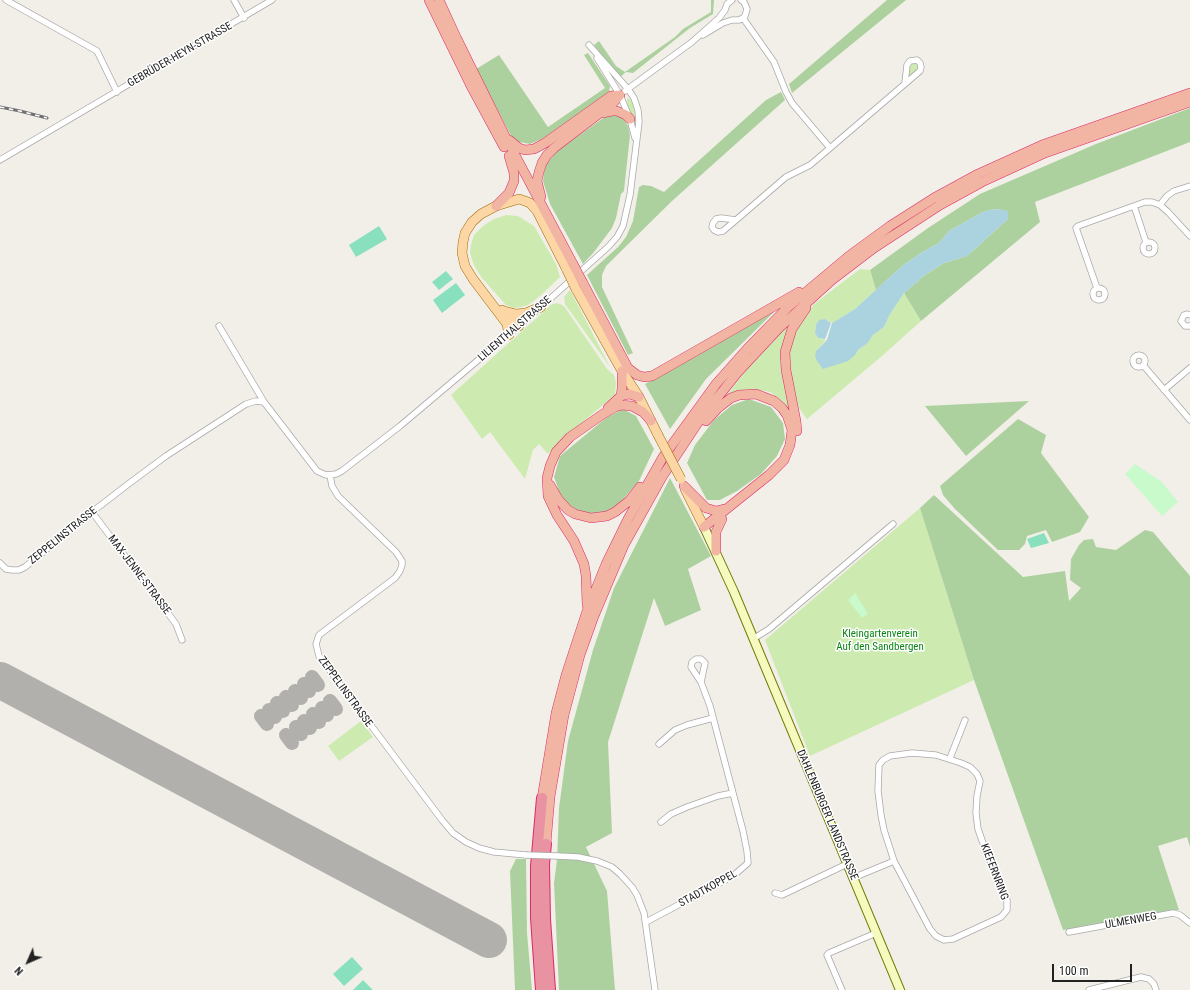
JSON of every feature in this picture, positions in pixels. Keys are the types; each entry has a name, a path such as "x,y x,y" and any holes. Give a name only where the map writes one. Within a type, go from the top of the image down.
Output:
{"highway":[{"path":"429,0 470,86 540,210 625,370 621,396"},
{"path":"439,0 540,210"},
{"path":"540,210 538,181 542,163 554,148 613,103 624,92"},
{"path":"505,136 519,148 525,150 534,149 545,143 611,96 624,92"},
{"path":"550,990 544,919 544,864 550,796 564,715 588,632 624,545 679,450 701,418 738,372 811,292 849,256 890,226 934,198 978,174 1042,145 1190,93"},
{"path":"541,990 536,918 536,866 542,798 556,713 568,667 587,611 616,542 654,471 672,442 732,366 772,322 811,292 900,229 982,182 1052,151 1190,102"},
{"path":"598,114 617,111 626,114 630,119"},
{"path":"496,206 509,193 514,181 514,173 509,161 509,156"},
{"path":"625,370 644,377 652,376 800,291 811,292"},
{"path":"704,527 722,519 779,470 791,454 797,439 797,429 786,370 786,352 792,329 811,292"},
{"path":"603,414 621,396 629,394 639,397"},
{"path":"679,450 718,408 731,398 739,395 756,394 774,401 782,408 789,419 792,430 790,445 784,460 730,507 704,527"},
{"path":"587,611 587,589 584,564 574,541 552,506 548,492 547,478 550,466 556,452 570,437 615,407 627,405 632,406 651,421"},
{"path":"547,478 558,499 568,510 583,517 599,518 615,512 622,507 654,471"},
{"path":"682,483 706,508 716,511 730,507"},
{"path":"717,553 716,532 722,519"}],"main road":[{"path":"509,335 507,324 465,266 462,253 465,233 472,222 481,214 496,206 519,199 530,203 540,210"},
{"path":"485,294 519,326"},
{"path":"500,309 508,313 516,314 526,313 541,307"},
{"path":"625,370 704,527"},
{"name":"DAHLENBURGER LANDSTRASSE","path":"704,527 717,553 900,990"}],"street":[{"name":"GEBRÜDER-HEYN-STRASSE","path":"6,0 97,51 117,92"},
{"name":"GEBRÜDER-HEYN-STRASSE","path":"234,0 244,18"},
{"name":"GEBRÜDER-HEYN-STRASSE","path":"0,160 244,18 272,0"},
{"path":"624,92 692,42 722,23 743,18 747,9 744,1"},
{"path":"727,3 727,16 732,20"},
{"path":"692,42 719,18 727,3"},
{"path":"743,18 774,62 792,103 830,148"},
{"path":"624,92 589,45 624,92"},
{"path":"736,220 786,177 810,165 905,83"},
{"name":"LILIENTHALSTRASSE","path":"624,92 636,141"},
{"name":"LILIENTHALSTRASSE","path":"330,475 342,471 372,449 509,335 608,247 617,237 623,226 626,214 639,122 638,110 634,98 624,92"},
{"path":"1160,205 1167,196 1174,191 1190,186"},
{"path":"1097,288 1076,228 1078,226 1145,202 1152,202 1160,205 1168,212 1190,236"},
{"path":"1134,206 1146,242"},
{"path":"1190,315 1184,315 1181,321 1185,326 1190,326"},
{"path":"219,326 264,402 313,466 322,474 330,475"},
{"path":"1143,365 1190,420"},
{"path":"1164,390 1190,368"},
{"name":"ZEPPELINSTRASSE","path":"0,563 6,569 12,570 19,570 25,567 92,512 166,456 246,404 256,401 264,402"},
{"name":"ZEPPELINSTRASSE","path":"330,475 332,486 338,496 396,552 402,561 402,565 395,578 322,632 317,639 316,644 318,656 442,820 453,832 466,842 479,848 494,852 586,858 605,864 620,874 632,887 640,903 646,922"},
{"name":"MAX-JENNE-STRASSE","path":"92,512 176,624 182,640"},
{"path":"753,639 770,629 893,524"},
{"name":"STADTKOPPEL","path":"646,922 733,876 748,863 747,850 733,793 713,718 701,682"},
{"path":"659,744 675,730 687,724 713,718"},
{"path":"950,758 965,720"},
{"name":"KIEFERNRING","path":"924,753 950,758 970,767 977,774 980,781 976,813 978,829 1006,900 1008,910 1001,917 953,939 944,940 936,936 930,928 894,861 884,830 881,814 878,791 879,765 883,760 890,756 899,754 924,753"},
{"path":"661,822 671,814 687,807 718,796 733,793"},
{"path":"853,878 894,861"},
{"path":"775,893 782,895 847,864"},
{"name":"ULMENWEG","path":"1069,932 1173,913 1180,915 1190,924"},
{"path":"646,922 655,990"},
{"path":"842,990 827,955 876,933"},
{"path":"1089,990 1141,977 1148,979 1154,984 1156,990"}],"green space":[{"path":"711,0 714,0 713,14 690,28 633,73 626,72 619,78 594,45 599,41 616,66 625,72 675,37 683,29 711,12"},
{"path":"887,0 906,0 792,93 789,84"},
{"path":"588,53 610,86 609,92 544,138 530,144 514,141 476,69 499,55 548,127 605,88 584,55"},
{"path":"913,60 921,67 905,83 907,65"},
{"path":"781,92 785,100 672,201 606,266 602,275 602,287 633,353 628,355 587,275 618,247 626,237 633,221 639,187 643,185 651,186 664,192 766,100"},
{"path":"627,98 631,100 635,109 637,122 636,134 627,102"},
{"path":"1190,108 1190,142 1035,202 1040,222 921,321 904,293 925,275 944,263 967,256 1008,219 999,209 981,213 949,231 939,243 902,266 876,290 870,270 928,228 980,194 1096,144"},
{"path":"614,114 623,118 628,126 630,135 624,191 621,194 616,218 612,228 583,264 550,204 543,181 544,173 546,165 557,151 606,116"},
{"path":"506,215 518,216 534,226 556,264 560,277 528,305 513,308 506,305 481,277 474,265 470,253 474,235 483,226 494,219"},
{"path":"379,226 387,239 356,257 349,245"},
{"path":"860,269 870,270 876,290 855,309 832,323 825,319 816,325 815,333 818,338 826,340 816,351 855,355 859,349 867,344 873,335 884,327 890,314 904,293 921,321 807,419 799,408 793,386 789,353 795,330 814,304"},
{"path":"446,271 453,279 439,290 432,282"},
{"path":"456,283 465,295 442,313 433,300"},
{"path":"570,290 610,367 565,304 564,297"},
{"path":"556,303 564,306 607,369 614,375 616,382 615,395 560,441 548,454 539,444 533,450 525,479 490,432 482,439 451,395 551,305"},
{"path":"776,310 706,379 670,429 645,384"},
{"path":"790,323 782,350 781,370 791,412 782,401 770,392 755,389 743,390 725,398 745,372"},
{"path":"749,399 771,407 783,423 785,439 777,456 761,474 737,491 720,500 707,500 687,463 695,445 714,420 732,405"},
{"path":"1029,401 966,456 925,406"},
{"path":"623,409 636,416 654,449 639,481 619,504 606,512 593,514 577,511 565,501 559,491 554,477 560,456 606,418"},
{"path":"1018,419 1046,435 1041,453 1089,517 1080,532 1052,542 1046,530 1027,536 1025,544 1019,550 998,550 955,509 943,495 940,486"},
{"path":"1135,464 1162,482 1178,502 1162,516 1125,474"},
{"path":"670,478 711,556 688,569 701,610 665,626 654,598 608,742 612,833 586,847 607,891 615,990 559,990 554,883 557,860 559,808 568,741 593,650 614,588"},
{"path":"934,495 1023,577 1065,571 1069,601 1081,588 1070,580 1071,559 1079,545 1084,540 1093,539 1096,547 1116,550 1145,530 1153,532 1190,576 1190,847 1187,837 1158,846 1179,910 1063,930 974,680 920,508"},
{"name":"Kleingartenverein Auf den Sandbergen","path":"920,508 974,680 810,756 765,640"},
{"path":"1044,533 1049,543 1031,548 1027,539"},
{"path":"855,593 868,614 862,618 848,600"},
{"path":"361,721 373,737 339,761 328,746"},
{"path":"516,859 526,859 527,933 532,990 515,990 510,871"},
{"path":"352,957 363,969 344,986 333,974"},
{"path":"363,980 373,990 353,990"}],"water":[{"path":"999,209 1008,211 1008,219 967,256 944,263 925,275 904,293 890,314 884,327 873,335 867,344 859,349 848,361 823,369 815,356 816,351 827,340 832,323 855,309 902,266 939,243 949,231 981,213"},
{"path":"825,319 831,323 825,339 818,338 815,333 816,325 819,320"}],"taxiway":[{"path":"312,677 318,685"},
{"path":"304,684 309,691"},
{"path":"295,691 301,698"},
{"path":"286,697 292,705"},
{"path":"330,701 336,709"},
{"path":"277,703 283,711"},
{"path":"322,708 327,715"},
{"path":"269,710 275,717"},
{"path":"313,714 319,722"},
{"path":"261,716 267,724"},
{"path":"304,721 310,728"},
{"path":"296,727 301,734"},
{"path":"286,735 292,743"}],"runway":[{"path":"0,680 489,940"}],"railway":[{"path":"0,107 47,118"}]}
